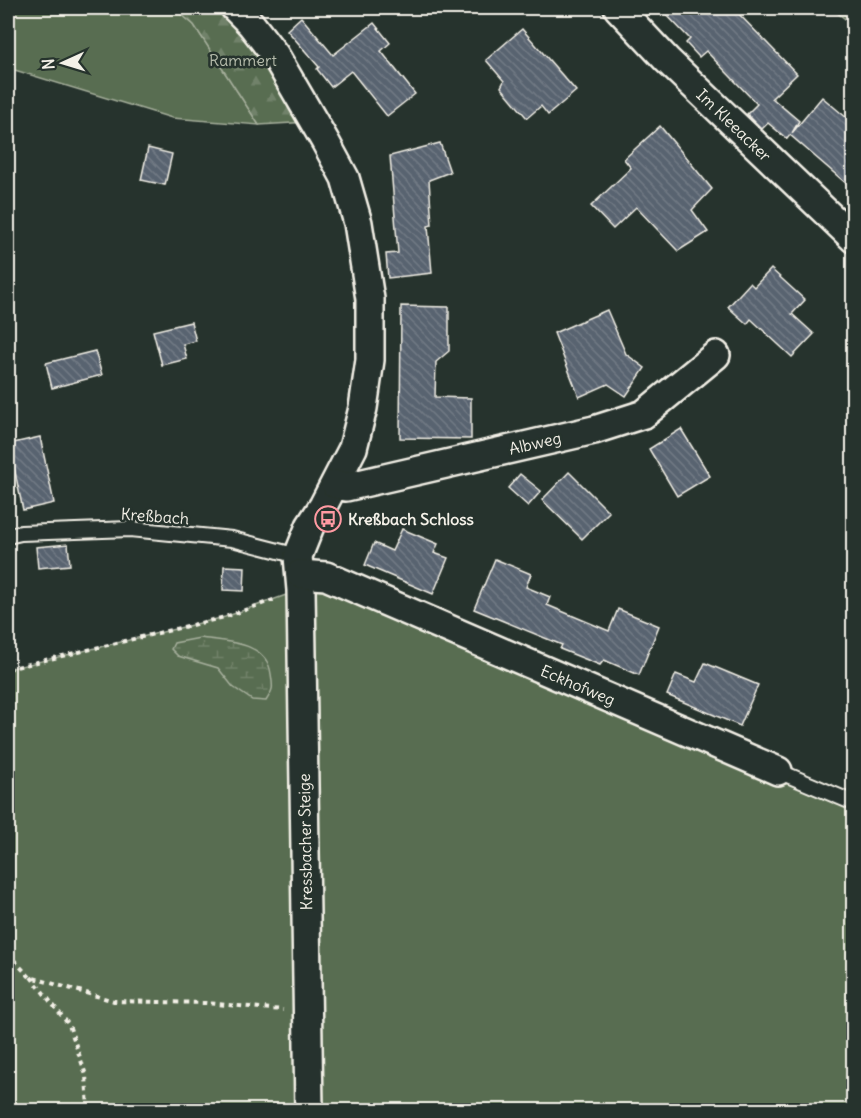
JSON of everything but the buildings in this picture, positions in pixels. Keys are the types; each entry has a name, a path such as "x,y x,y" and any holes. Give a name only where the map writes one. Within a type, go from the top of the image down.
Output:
{"street":[{"path":"235,8 251,24 275,55 345,178 358,223 370,299 370,360 363,408 353,448 310,526 300,573"},
{"name":"Im Kleeacker","path":"618,8 667,60 854,240"},
{"name":"Albweg","path":"335,484 346,487 594,430 644,414 716,355"},
{"name":"Eckhofweg","path":"300,573 326,576 778,771"},
{"name":"Kressbacher Steige","path":"300,573 309,1110"}],"lane":[{"name":"Kreßbach","path":"8,536 21,532 130,529 232,539 300,573"},
{"name":"Eckhofweg","path":"778,771 854,803"}],"path":[{"path":"8,669 225,617 300,573"},
{"path":"8,954 69,1025 86,1075 88,1110"},
{"path":"30,977 114,1001 206,1003 308,1012"}],"green space":[{"path":"8,8 174,8 194,25 259,125 172,118 8,68"},
{"name":"Rammert","path":"174,8 225,8 308,122 259,125 194,25"},
{"path":"831,8 853,8 853,25"},
{"path":"300,574 853,803 853,1110 8,1110 8,669 225,617 300,590"},
{"path":"200,638 244,645 262,655 268,663 272,682 272,690 266,701 252,700 233,687 218,668 178,656 171,649 174,643"}],"place":[{"name":"Kreßbach Schloss","path":"328,519"}]}
